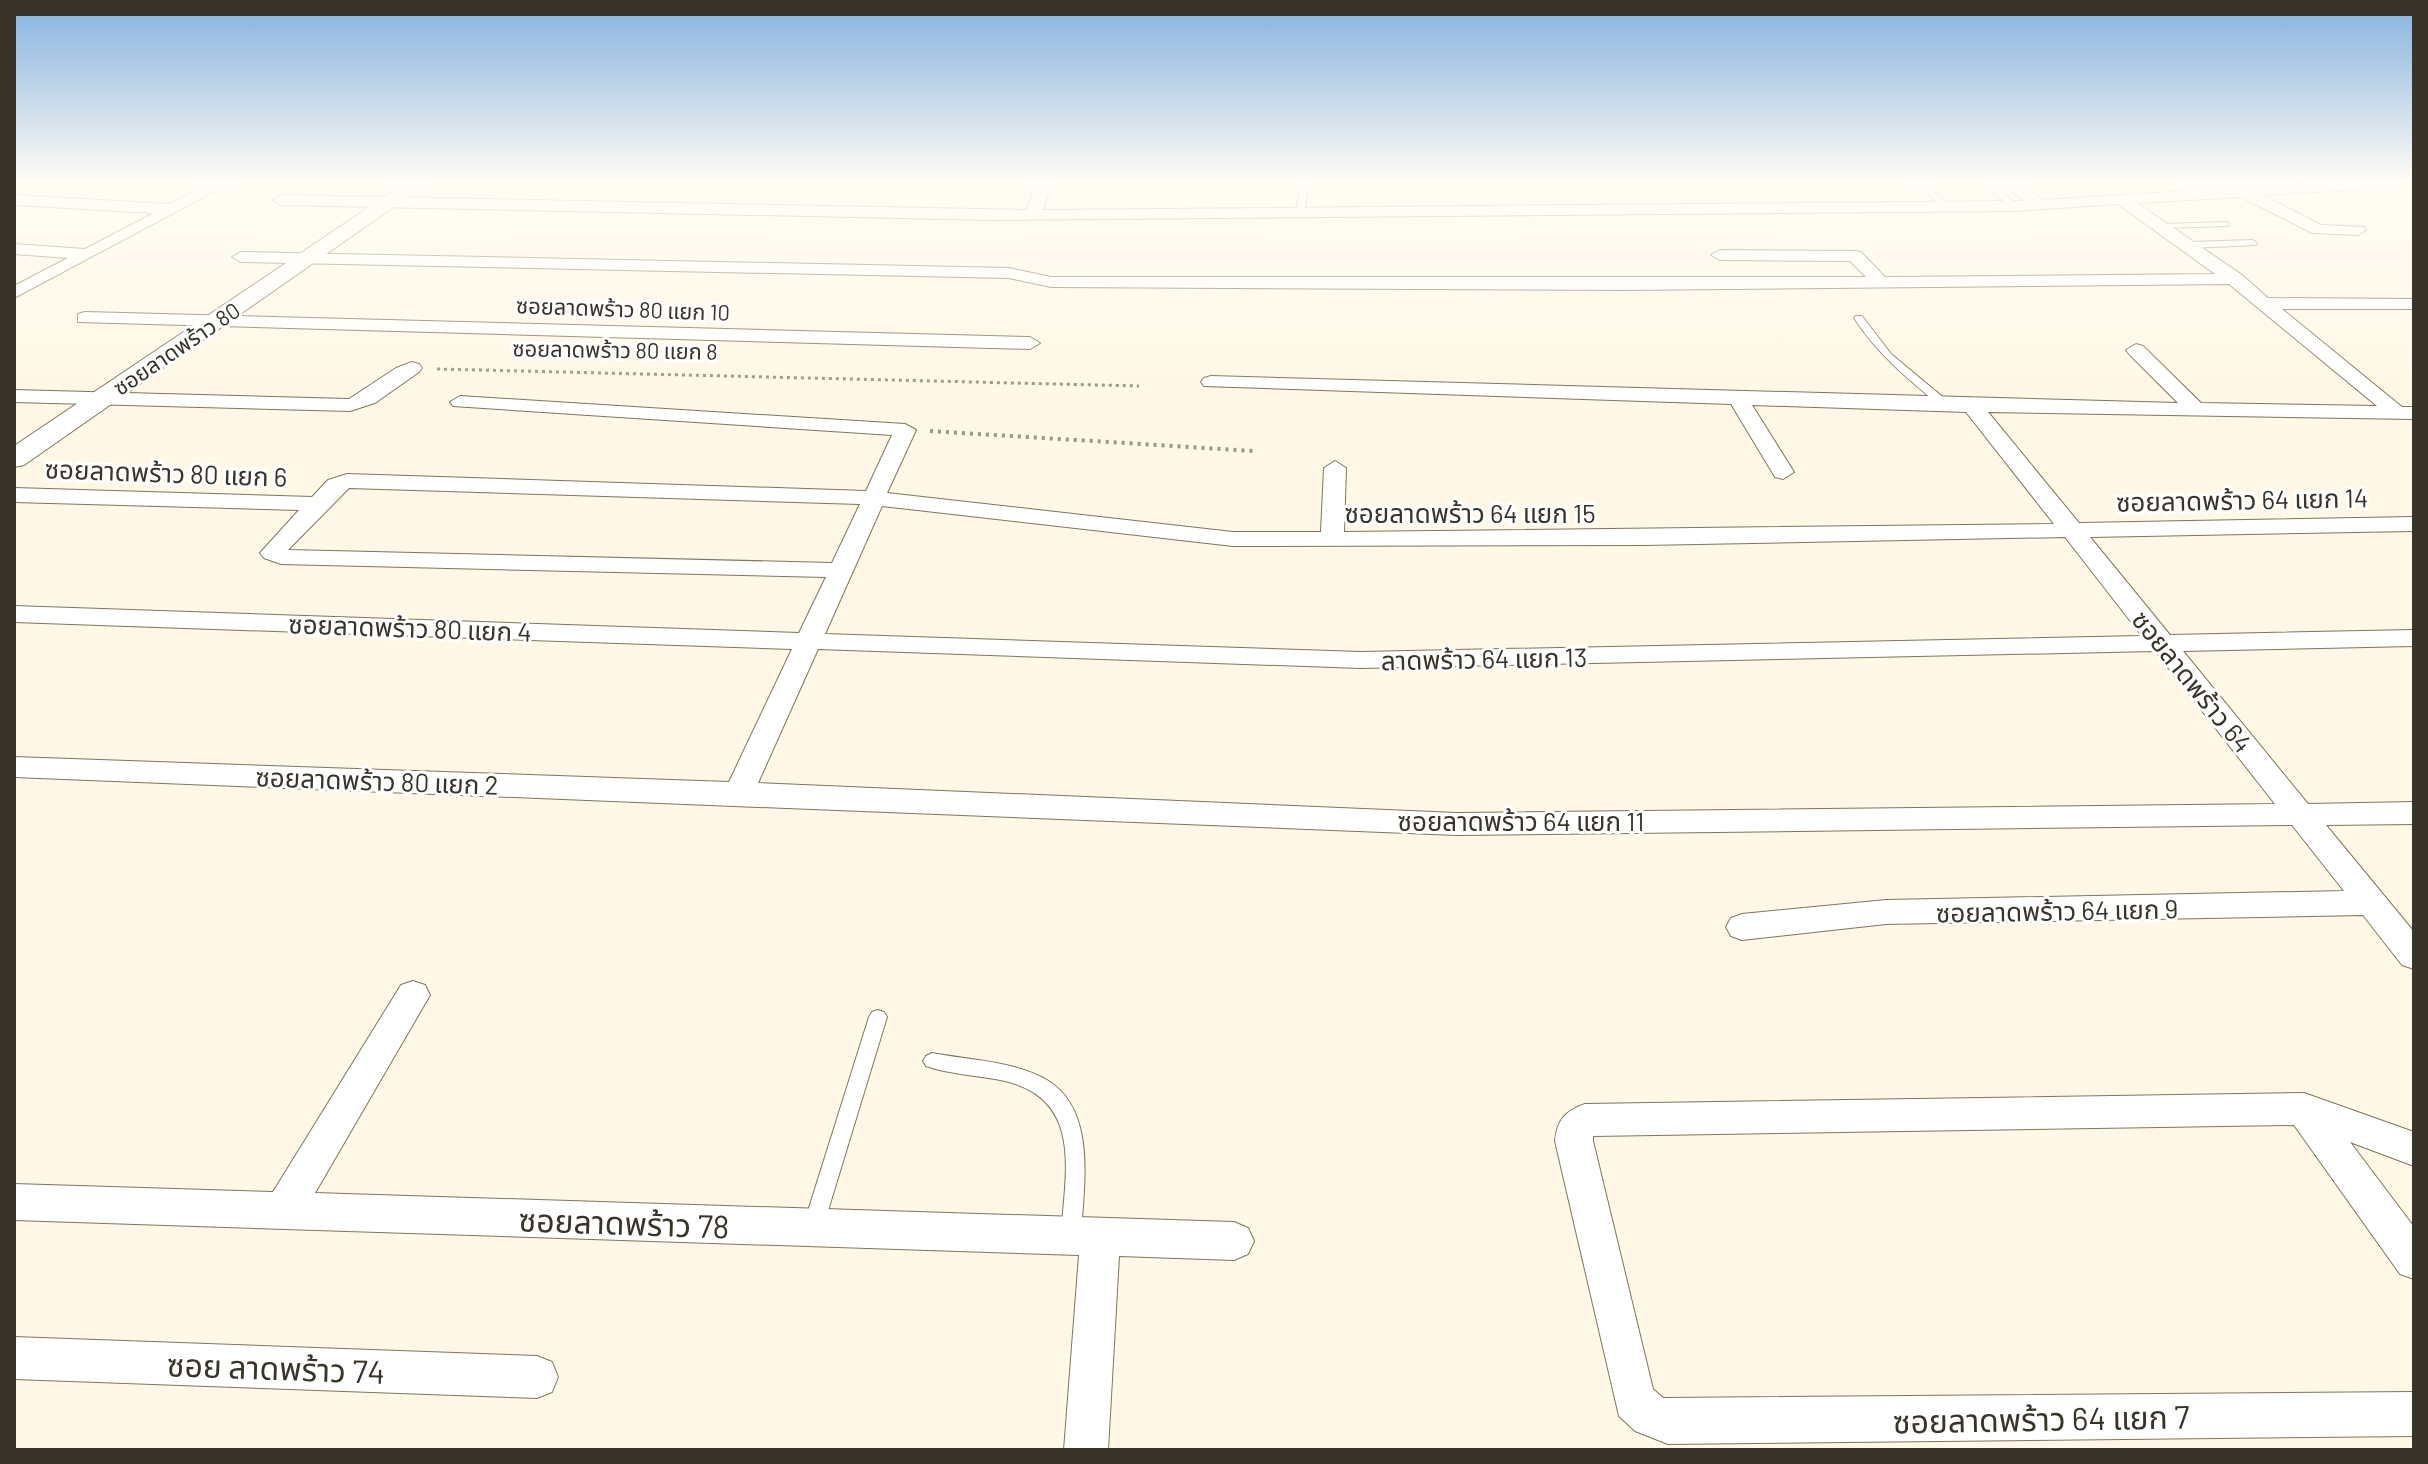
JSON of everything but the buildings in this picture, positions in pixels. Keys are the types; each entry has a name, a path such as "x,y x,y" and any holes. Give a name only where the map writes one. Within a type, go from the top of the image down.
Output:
{"street":[{"path":"49,251 89,254"},
{"path":"14,293 94,251"},
{"name":"ซอยลาดพร้าว 80","path":"14,459 317,251"},
{"path":"2199,251 2269,303 2405,413"},
{"path":"1720,255 1855,256 1882,284"},
{"path":"241,257 1009,273 1051,282 1882,284 2236,279"},
{"path":"2269,303 2414,304"},
{"name":"ซอยลาดพร้าว 80 แยก 10","path":"85,318 1030,343"},
{"path":"2136,350 2197,411"},
{"path":"14,396 350,405 371,399 398,373 412,368"},
{"path":"1211,382 1959,405 2405,413"},
{"path":"1738,399 1783,472"},
{"path":"460,402 905,430 739,793"},
{"name":"ซอยลาดพร้าว 64","path":"1959,405 2071,529 2414,956"},
{"path":"1332,541 1335,468"},
{"name":"ซอยลาดพร้าว 64 แยก 15","path":"839,570 274,556 272,553 336,485 347,481 873,498 1164,534 1332,541 2071,529"},
{"name":"ซอยลาดพร้าว 80 แยก 6","path":"14,495 317,504"},
{"name":"ซอยลาดพร้าว 64 แยก 14","path":"2071,529 2414,524"},
{"name":"ซอยลาดพร้าว 80 แยก 4","path":"14,614 807,639"},
{"name":"ลาดพร้าว 64 แยก 13","path":"807,639 1361,660 2414,638"},
{"name":"ซอยลาดพร้าว 80 แยก 2","path":"14,767 739,793"},
{"name":"ซอยลาดพร้าว 64 แยก 11","path":"739,793 1457,824 2303,817 2409,819"},
{"name":"ซอยลาดพร้าว 64 แยก 9","path":"1742,927 1886,912 2372,903"},
{"path":"283,1211 413,995"},
{"path":"2304,1109 2414,1149"},
{"path":"2304,1109 2414,1260"},
{"name":"ซอยลาดพร้าว 64 แยก 7","path":"2304,1109 1585,1120 1575,1128 1574,1141 1634,1401 1650,1416 1668,1422 2414,1414"},
{"name":"ซอยลาดพร้าว 78","path":"14,1202 1234,1241"},
{"path":"1086,1237 1086,1450"},
{"name":"ซอย ลาดพร้าว 74","path":"14,1358 537,1377"}],"lane":[{"path":"1859,318 1878,349 1910,379 1959,405"},
{"path":"813,1228 878,1017"},
{"path":"932,1061 1041,1086 1061,1104 1072,1135 1086,1237"}],"path":[{"name":"ซอยลาดพร้าว 80 แยก 8","path":"412,368 1139,386"},
{"path":"905,430 1254,451"}]}
